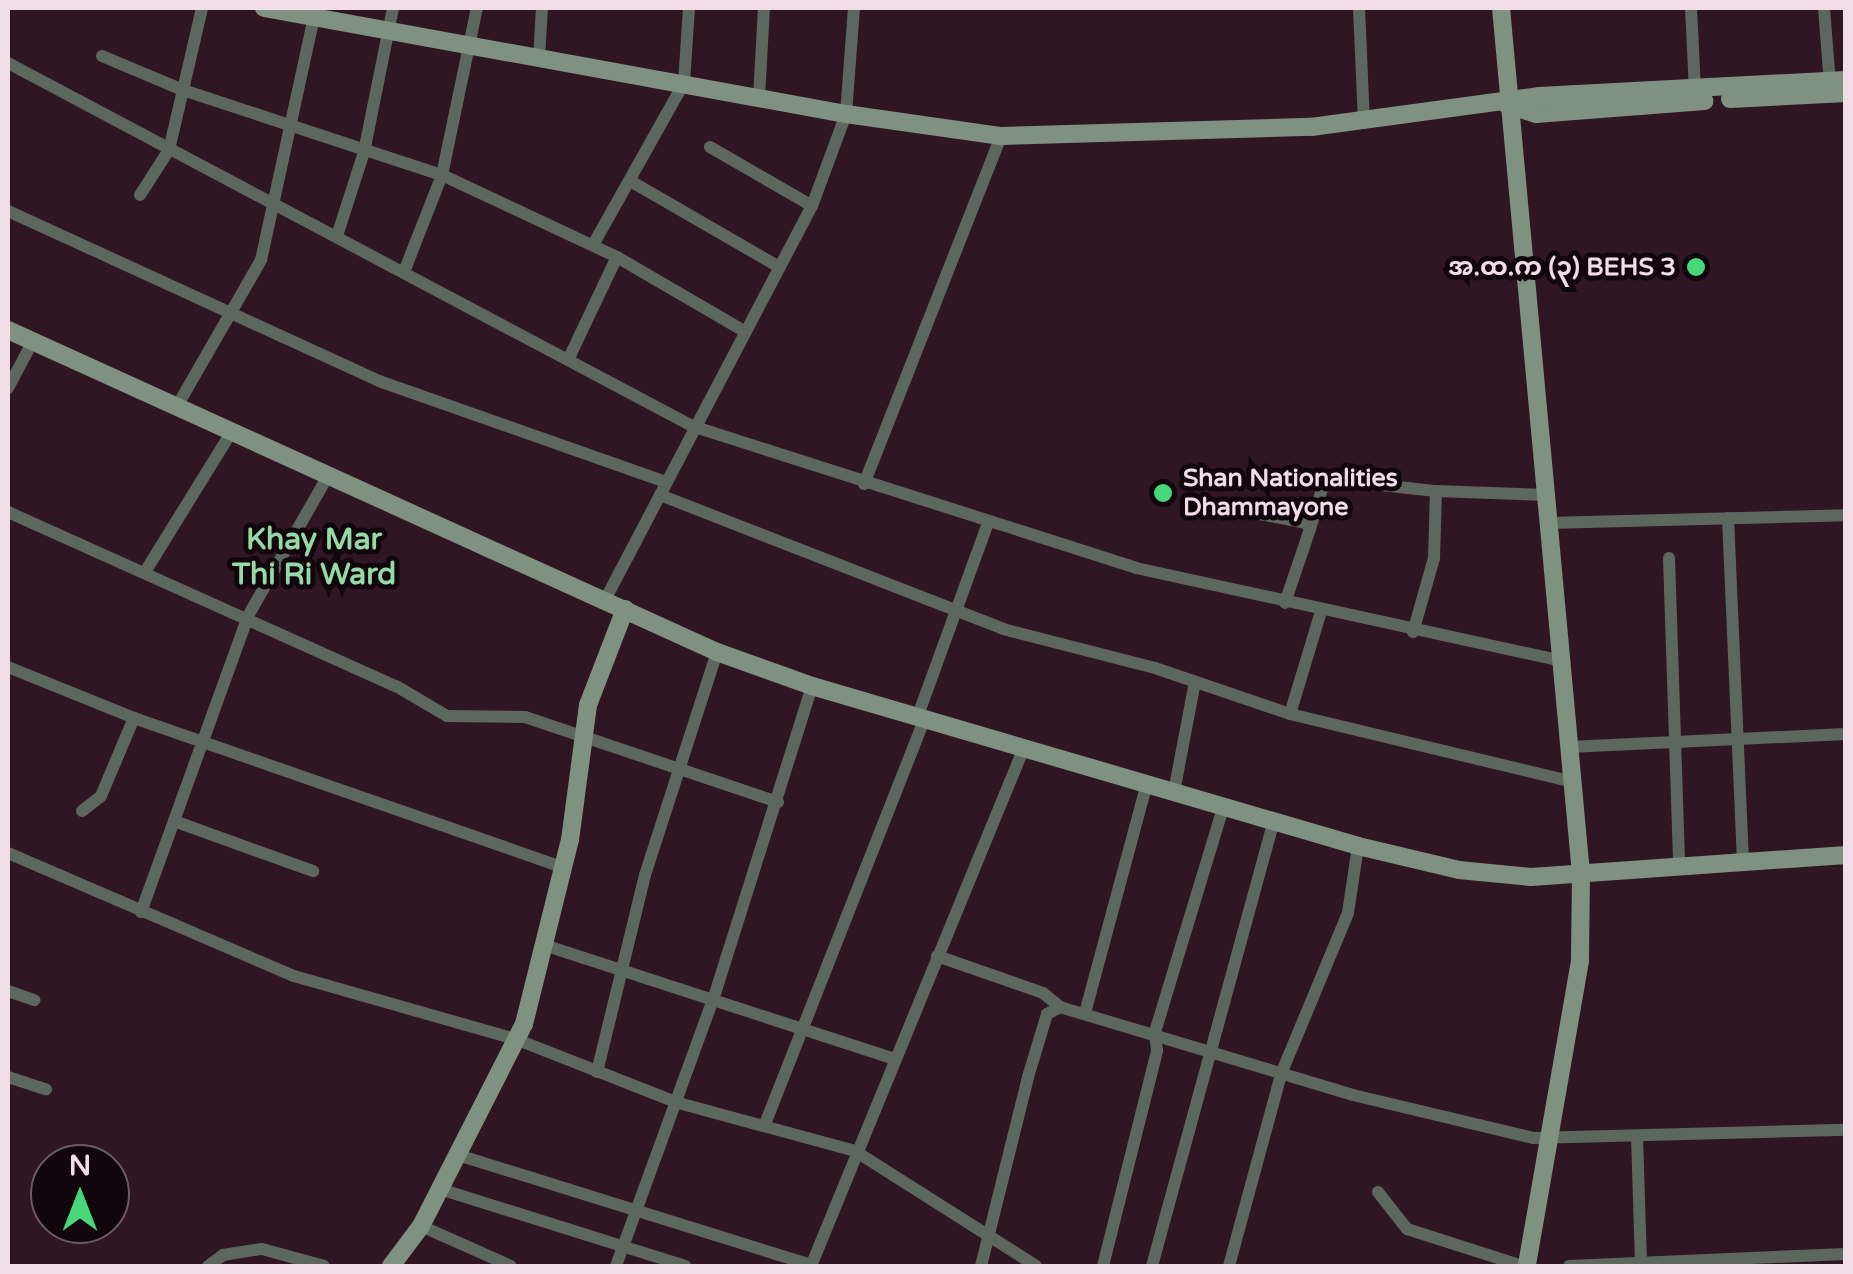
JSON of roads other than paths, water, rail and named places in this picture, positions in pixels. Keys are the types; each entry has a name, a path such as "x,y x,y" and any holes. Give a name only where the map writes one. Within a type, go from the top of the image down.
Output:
{"street":[{"path":"140,195 169,150 202,8"},
{"path":"264,8 315,12 538,58 846,114 1001,136 1364,123 1507,105 1539,96 1838,87"},
{"path":"337,236 364,152 393,8"},
{"path":"404,272 442,175 477,8"},
{"path":"538,58 542,8"},
{"path":"593,245 632,182 684,83 689,8"},
{"path":"758,97 764,8"},
{"path":"605,600 692,426 812,206 846,114 854,8"},
{"path":"1359,8 1364,123"},
{"path":"1378,1192 1407,1228 1525,1266 1580,961 1582,874 1507,105 1501,8"},
{"path":"1691,8 1695,90"},
{"path":"1824,8 1838,87"},
{"path":"176,408 261,260 277,203 315,12"},
{"path":"102,56 183,90 442,175 617,257 744,331"},
{"path":"8,63 692,426 1136,568 1412,632 1561,660"},
{"path":"1507,105 1536,114 1838,87"},
{"path":"864,484 1001,136"},
{"path":"710,147 812,206"},
{"path":"632,182 779,267"},
{"path":"8,211 379,381 663,488 957,612 1290,714 1573,782"},
{"path":"568,360 617,257"},
{"path":"8,330 718,652 812,686 1224,808 1358,846 1495,875 1582,874 1743,860 1846,856"},
{"path":"8,388 33,341"},
{"path":"145,572 231,433"},
{"path":"141,912 246,621 328,476"},
{"path":"1285,603 1326,480 1436,491 1546,495"},
{"path":"1412,632 1434,558 1436,491"},
{"path":"1245,511 1306,523 1310,529"},
{"path":"8,512 396,686 447,716 525,718 684,766 778,802"},
{"path":"1548,524 1846,515"},
{"path":"1728,518 1743,860"},
{"path":"765,1124 921,719 988,523"},
{"path":"1669,558 1678,742 1679,866"},
{"path":"391,1266 422,1226 518,1040 563,867 582,733 625,609"},
{"path":"1290,714 1321,611"},
{"path":"597,1072 645,875 684,766 718,652"},
{"path":"8,667 134,718 563,867"},
{"path":"1174,792 1194,682"},
{"path":"616,1266 714,998 812,686"},
{"path":"82,810 101,796 134,718"},
{"path":"1570,748 1846,734"},
{"path":"458,1155 812,1266 1023,750"},
{"path":"1084,1013 1147,784"},
{"path":"1104,1266 1157,1051 1155,1032 1224,808"},
{"path":"174,820 313,870"},
{"path":"1152,1266 1274,821"},
{"path":"1229,1266 1281,1074 1348,913 1358,846"},
{"path":"8,852 294,976 518,1040 675,1102 856,1151 990,1241 1036,1266"},
{"path":"544,945 625,967 894,1058"},
{"path":"937,956 1043,993 1060,1006 1155,1032 1281,1074 1546,1139 1846,1130"},
{"path":"8,991 34,1000"},
{"path":"981,1266 1047,1014 1060,1006"},
{"path":"8,1078 46,1090"},
{"path":"1637,1136 1641,1266"},
{"path":"440,1190 685,1266"},
{"path":"422,1226 507,1266"},
{"path":"208,1266 223,1255 262,1249 324,1266"},
{"path":"1569,1266 1761,1262 1846,1254"}],"place":[{"name":"အ.ထ.က (၃) BEHS 3","path":"1696,267"},
{"name":"Shan Nationalities Dhammayone","path":"1163,493"}],"district":[{"name":"Khay Mar Thi Ri Ward","path":"314,557"}]}
